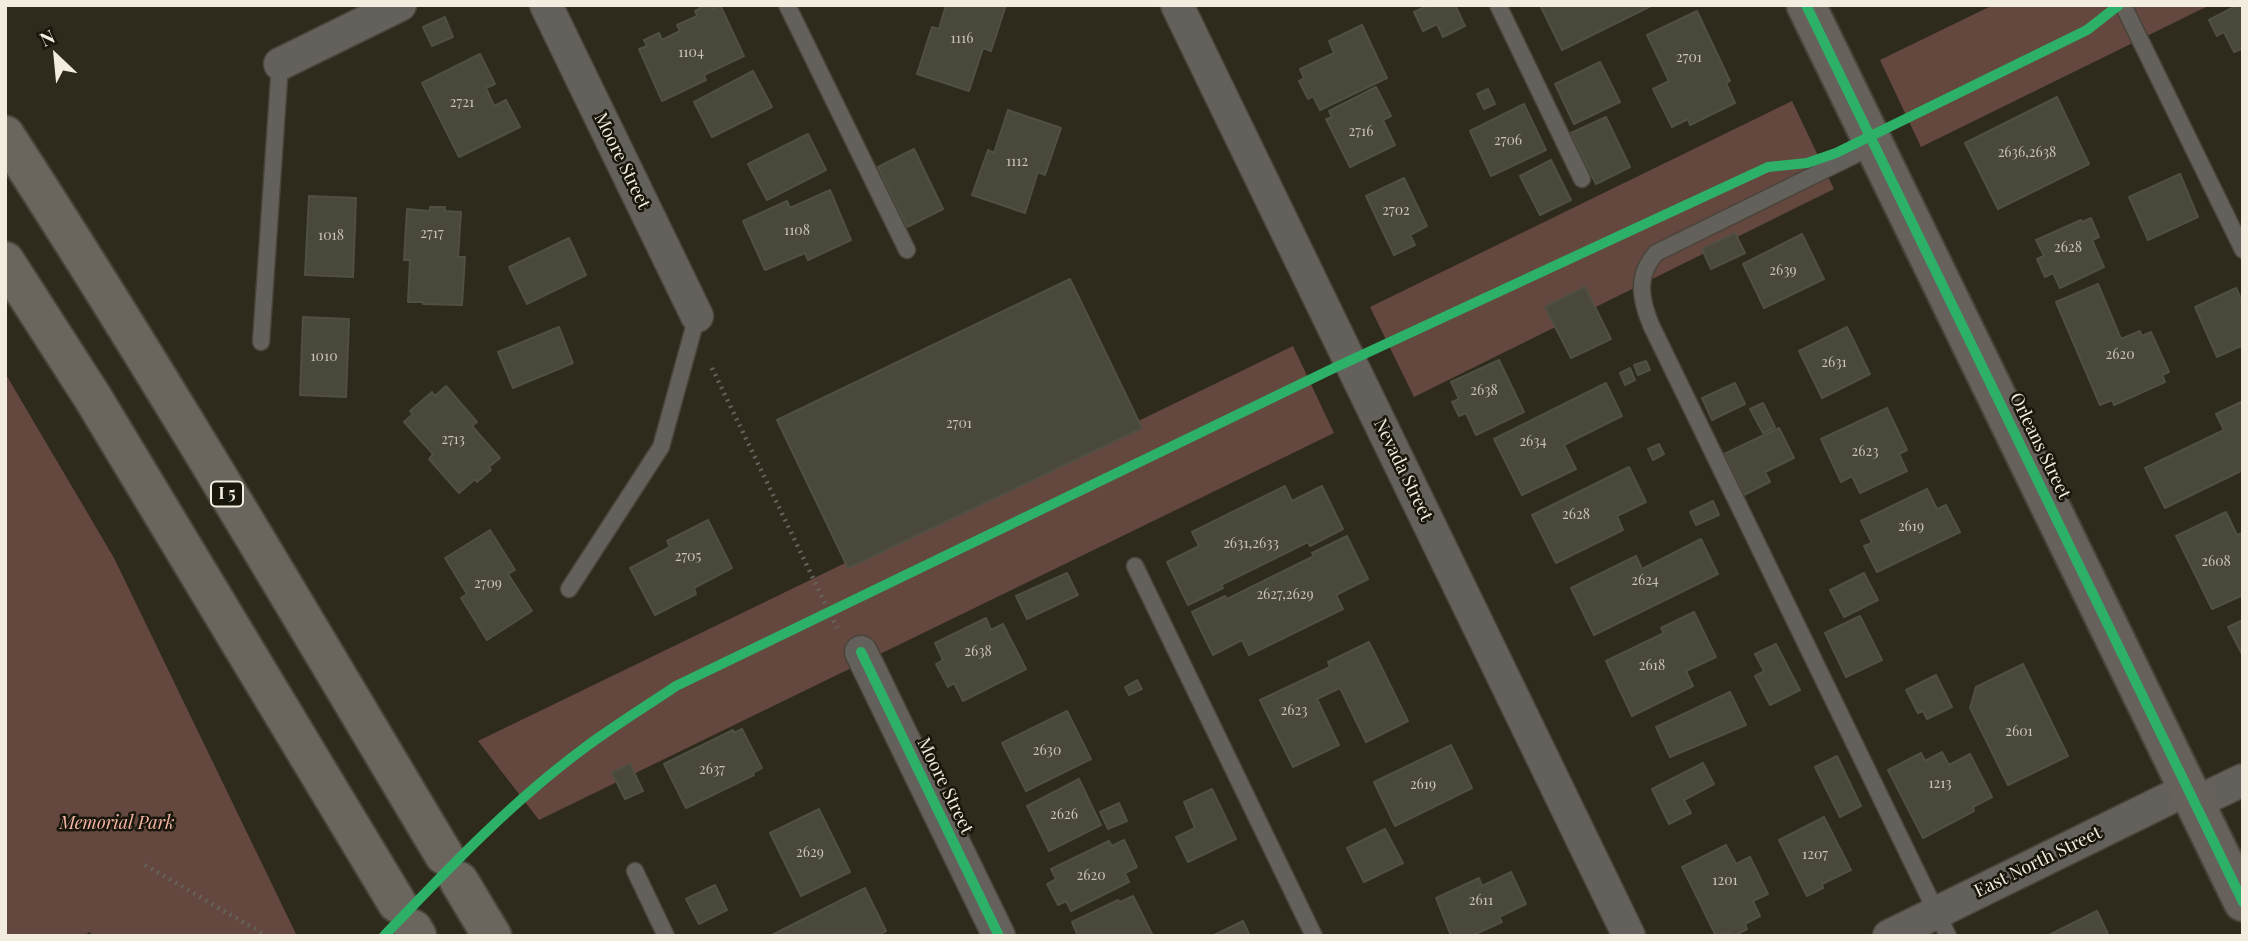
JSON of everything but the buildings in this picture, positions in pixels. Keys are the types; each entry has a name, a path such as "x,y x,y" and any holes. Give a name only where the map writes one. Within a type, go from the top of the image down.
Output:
{"highway":[{"name":"I 5","path":"5,135 101,287 492,936"},
{"path":"5,261 93,398 409,922"}],"main road":[{"name":"Orleans Street","path":"1807,5 2243,902"}],"street":[{"path":"280,64 400,5"},
{"name":"Moore Street","path":"546,5 697,316"},
{"name":"Nevada Street","path":"1177,5 1629,936"},
{"name":"Moore Street","path":"861,652 999,936"},
{"name":"East North Street","path":"1889,936 1942,924 2191,796 2243,780"}],"lane":[{"path":"787,5 907,250"},
{"path":"1498,5 1582,179"},
{"path":"2123,5 2243,250"},
{"path":"261,342 280,64"},
{"path":"1875,145 1656,253 1644,270 1640,292 1651,325 1942,924"},
{"path":"569,589 661,447 697,316"},
{"path":"1135,566 1314,936"},
{"path":"635,871 666,936"}],"path":[{"path":"712,368 846,647 861,652"},
{"path":"818,619 842,607"},
{"path":"145,865 267,936"}],"green space":[{"path":"1993,5 2210,5 1921,147 1880,60"},
{"path":"1792,101 1834,189 1414,397 1370,307"},
{"path":"1293,346 1334,433 539,820 478,741"},
{"name":"Memorial Park","path":"5,373 114,558 297,936 92,936 90,932 82,936 5,936"}],"cycle path":[{"path":"1806,5 2243,902"},
{"path":"384,936 455,862 530,792 594,741 676,686 1334,368 1768,167 1807,163 1836,153 2087,30 2119,5"},
{"path":"861,652 999,936"}]}
